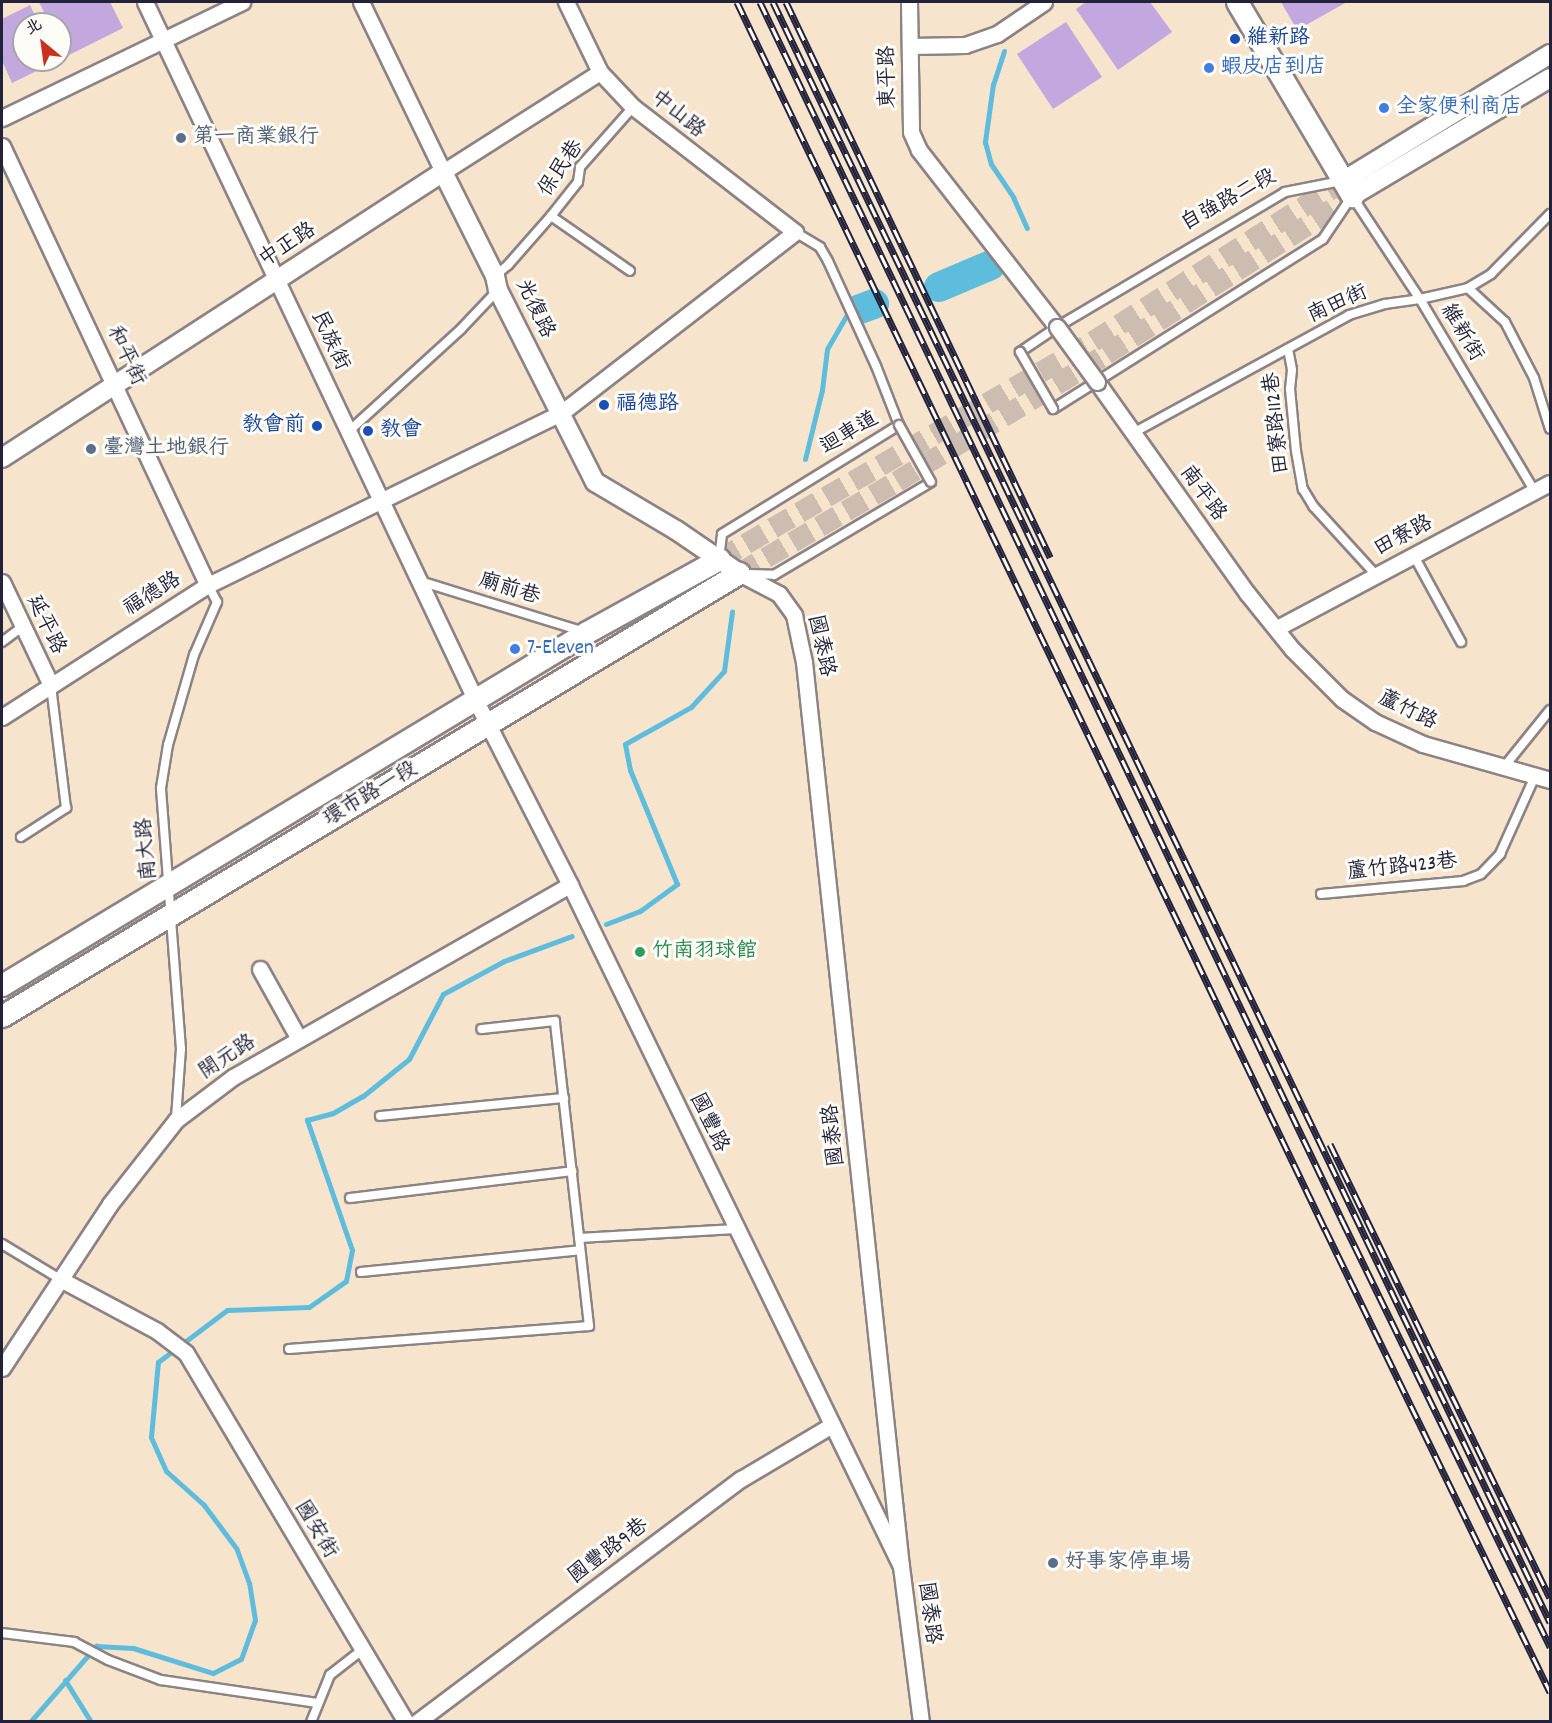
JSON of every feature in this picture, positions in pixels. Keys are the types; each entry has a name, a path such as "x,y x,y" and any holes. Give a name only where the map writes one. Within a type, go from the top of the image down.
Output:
{"main road":[{"path":"1237,2 1347,188"},
{"name":"環市路一段","path":"2,986 169,882 476,699 587,633 720,559"},
{"name":"環市路一段","path":"8,1012 739,573"},
{"path":"2,986 8,1012"}],"street":[{"name":"民族街","path":"146,2 380,501 476,699"},
{"path":"2,118 163,38 242,2"},
{"name":"光復路","path":"361,2 595,482 739,573"},
{"name":"中山路","path":"566,2 600,72 633,107 795,232"},
{"name":"東平路","path":"909,2 911,132 919,150 1057,327"},
{"path":"910,46 965,45 997,34 1044,2"},
{"name":"自強路二段","path":"1347,188 1551,54"},
{"name":"中正路","path":"2,458 600,72"},
{"name":"自強路二段","path":"1347,188 1551,78"},
{"name":"和平街","path":"2,146 208,585"},
{"name":"福德路","path":"2,717 208,585 561,413 795,232"},
{"name":"南平路","path":"1057,327 1248,593 1276,628"},
{"name":"田寮路","path":"1276,628 1551,483"},
{"name":"國泰路","path":"739,573 779,594 794,615 804,662 901,1566 921,1722"},
{"name":"延平路","path":"2,582 51,685"},
{"name":"蘆竹路","path":"1276,628 1316,674 1342,699 1375,722 1423,744 1551,780"},
{"name":"國豐路","path":"476,699 570,885 901,1566"},
{"name":"開元路","path":"2,1368 110,1204 176,1120 233,1077 570,885"},
{"path":"260,969 299,1039"},
{"name":"國安街","path":"60,1279 157,1331 186,1353 406,1722"},
{"name":"國豐路9巷","path":"417,1722 741,1479 832,1425"}],"lane":[{"name":"保民巷","path":"348,432 461,328 508,265 579,182 580,167 633,107"},
{"name":"維新街","path":"1347,188 1420,299 1535,492"},
{"name":"自強路二段","path":"1057,327 1285,192 1347,188 1323,239 1096,382"},
{"name":"南田街","path":"1133,433 1349,315 1385,304 1468,288 1491,274 1551,214"},
{"path":"551,216 630,271"},
{"path":"795,232 820,247 828,261 876,366 899,425"},
{"path":"1468,288 1505,322 1534,378 1551,429"},
{"path":"1057,327 1020,352 1053,409 1096,382"},
{"name":"田寮路112巷","path":"1288,349 1292,370 1290,389 1296,451 1303,489 1314,507 1377,576"},
{"name":"迴車道","path":"720,559 722,534 899,425 931,482 774,575 739,573"},
{"path":"1414,556 1461,642"},
{"name":"廟前巷","path":"420,581 587,633"},
{"name":"南大路","path":"176,1120 181,1048 173,913 161,788 168,745 194,655 217,602 208,585"},
{"path":"2,642 23,626"},
{"path":"21,837 66,808 51,685"},
{"path":"1504,767 1551,710"},
{"name":"蘆竹路423巷","path":"1321,894 1463,881 1481,874 1500,854 1535,776"},
{"path":"290,1349 589,1326 555,1021 481,1029"},
{"path":"380,1116 564,1098"},
{"path":"350,1198 572,1171"},
{"path":"579,1238 736,1229"},
{"path":"2,1244 60,1279"},
{"path":"361,1272 580,1250"},
{"path":"2,1633 74,1642 108,1660 161,1680 317,1703"},
{"path":"311,1722 330,1675 362,1650"}],"building":[{"path":"39,2 110,2 123,28 72,54 72,12 44,12"},
{"path":"1086,2 1150,2 1172,32 1118,70 1076,9"},
{"path":"1281,2 1347,2 1297,30"},
{"path":"30,5 33,12 16,12"},
{"path":"12,14 12,72 34,72 12,83 2,61 2,19"},
{"path":"1066,22 1102,77 1053,109 1017,54"}],"waterway":[{"path":"1004,51 993,84 985,142 991,164 1013,197 1027,228"},
{"path":"939,287 991,265"},
{"path":"860,309 874,304"},
{"path":"805,459 822,390 827,349 847,315"},
{"path":"606,924 640,911 677,884 630,770 625,744 691,707 724,671 732,612"},
{"path":"30,1722 96,1646 133,1648 213,1673 241,1659 255,1620 249,1583 236,1548 204,1505 166,1471 151,1437 158,1362 227,1310 309,1307 346,1281 352,1250 307,1120 333,1113 363,1096 409,1059 443,994 504,961 572,936"},
{"path":"65,1680 91,1722"}],"tunnel":[{"path":"719,559 1093,341 1343,181"},
{"path":"739,573 897,481 1106,354 1352,196"}],"railway":[{"path":"737,2 1325,1229 1550,1692"},
{"path":"760,2 1342,1220 1550,1647"},
{"path":"773,2 1550,1622"},
{"path":"786,2 1050,557"},
{"path":"1330,1144 1550,1598"}],"place":[{"name":"維新路","path":"1235,39"},
{"name":"蝦皮店到店","path":"1209,68"},
{"name":"全家便利商店","path":"1384,108"},
{"name":"第一商業銀行","path":"181,138"},
{"name":"福德路","path":"604,405"},
{"name":"教會前","path":"317,426"},
{"name":"教會","path":"368,431"},
{"name":"臺灣土地銀行","path":"91,449"},
{"name":"7-Eleven","path":"515,649"},
{"name":"竹南羽球館","path":"640,952"},
{"name":"好事家停車場","path":"1053,1563"}]}
